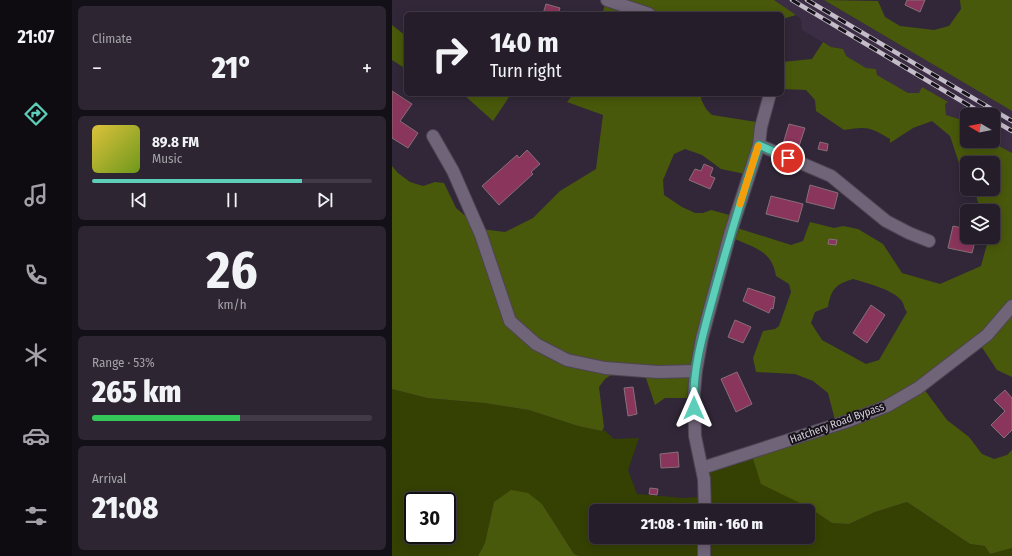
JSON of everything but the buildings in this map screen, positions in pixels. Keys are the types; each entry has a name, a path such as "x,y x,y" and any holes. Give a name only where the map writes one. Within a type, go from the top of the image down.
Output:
{"street":[{"path":"607,0 643,12"},
{"path":"705,504 704,480 695,436 694,394 696,371 702,338 730,234 759,145 761,127 769,96"},
{"path":"433,136 453,171 481,235 510,321 536,344 567,360 605,368 658,372 696,371"},
{"path":"759,145 831,176 886,221 929,241"},
{"name":"Hatchery Road Bypass","path":"702,468 851,420 887,406 918,388 987,335 1012,306"},
{"path":"704,544 704,556"}],"shaded area":[{"path":"774,0 824,0 1012,111 1012,153 1000,146 1000,108 960,108 960,124 959,119 946,115 945,104 947,103 922,87 920,93 908,93 877,75 876,69 866,68 845,56 843,49 831,47 802,30 801,19"}],"green space":[{"path":"604,0 774,0 796,15 784,18 784,12 603,12 606,2"},
{"path":"824,0 878,1 885,17 900,26 934,30 949,26 961,9 960,0 1012,0 1012,111"},
{"path":"392,25 404,34 404,68 392,60"},
{"path":"823,42 831,47 843,49 846,56 866,68 876,69 877,75 908,93 919,93 922,87 948,102 945,104 946,115 959,119 960,148 1000,148 1000,146 1012,153 1012,377 997,370 979,343 921,385 947,420 969,437 982,454 994,459 1007,455 1012,450 1012,548 990,554 985,546 970,544 907,502 875,512 849,524 832,523 815,512 815,504 802,504 761,484 751,452 836,424 828,393 813,381 795,374 756,372 753,358 763,331 775,329 779,326 791,292 789,284 776,276 771,261 767,256 756,248 735,239 691,398 665,398 655,405 644,372 623,367 605,379 599,387 604,427 602,431 578,426 529,410 484,403 427,398 392,389 392,166 398,173 410,182 423,186 435,182 444,183 456,208 481,229 505,232 533,218 560,191 596,169 603,115 567,102 571,97 702,96 701,99 706,109 712,115 763,123 750,175 721,169 702,155 685,149 674,154 663,180 664,195 682,207 695,213 703,213 711,210 737,217 737,228 791,245 803,241 810,222 834,228 843,226 858,229 883,244 902,273 940,284 981,266 987,244 1000,244 1000,204 979,204 977,196 1000,196 1000,156 960,156 960,164 950,136 932,121 913,128 890,143 890,139 868,128 844,130 816,111 815,100 806,90 784,89 784,62 812,59","holes":["853,279 891,293 902,301 907,312 879,360 866,364 822,340 811,323 815,312 828,307 835,288 842,283"]},
{"path":"465,96 510,96 493,121"},
{"path":"392,389 427,398 484,403 529,410 578,426 602,431 604,430 614,439 639,438 628,470 637,494 683,498 700,497 701,469 751,452 805,504 589,504 589,544 815,544 815,512 832,523 849,524 875,512 907,502 970,544 985,546 990,554 1012,548 1012,556 579,556 574,554 542,504 494,502 485,543 478,556 392,556"},
{"path":"511,490 528,493 542,504 574,554 579,556 478,556 485,543 494,502"}],"railway":[{"path":"792,0 973,108"},
{"path":"807,0 1012,121"},
{"path":"1000,124 1012,131"}],"slow traffic":[{"path":"740,204 758,146"}],"route":[{"path":"694,408 696,371 702,338 730,234 759,145 788,158"}]}
